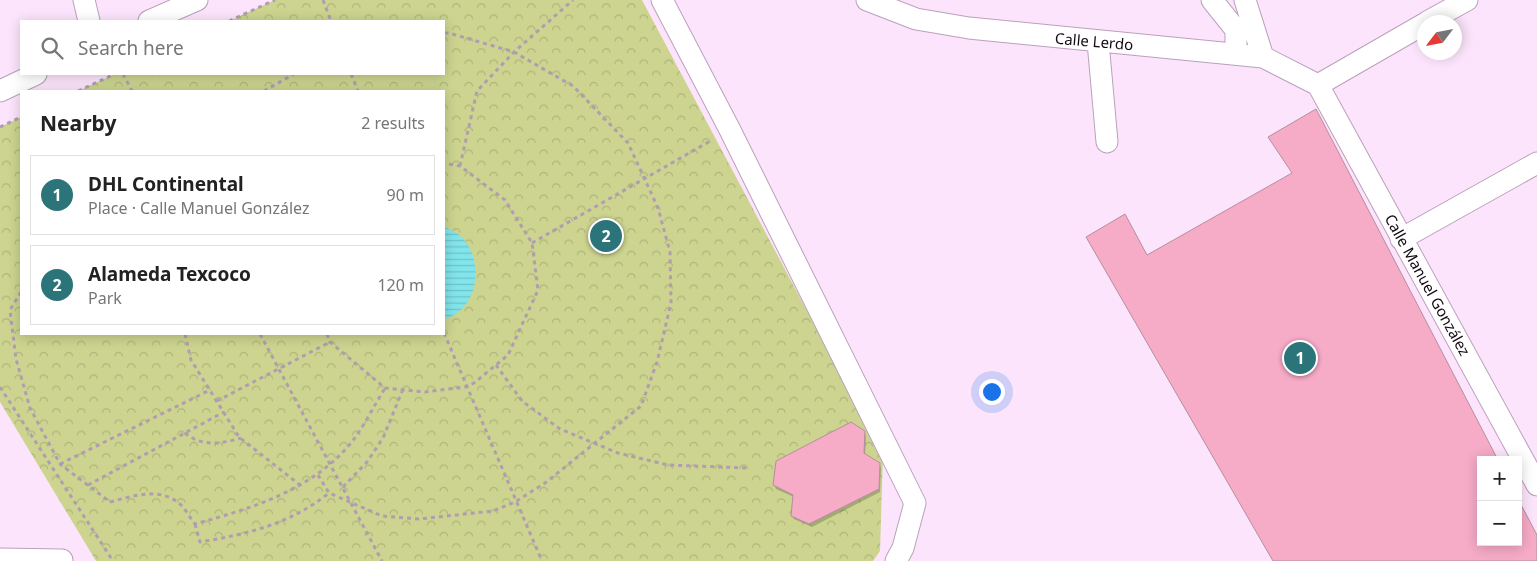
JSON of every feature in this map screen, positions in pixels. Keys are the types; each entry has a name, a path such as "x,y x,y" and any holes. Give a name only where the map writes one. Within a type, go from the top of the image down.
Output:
{"street":[{"path":"84,0 90,20"},
{"path":"150,20 197,0"},
{"path":"662,0 730,130 915,503 903,548 896,561"},
{"name":"Calle Lerdo","path":"867,0 916,19 989,31 1263,57 1318,85"},
{"path":"1212,0 1236,30 1236,54"},
{"path":"1245,0 1263,57"},
{"path":"1440,15 1467,0"},
{"path":"1318,85 1417,28"},
{"path":"1098,42 1107,142"},
{"path":"0,91 34,75"},
{"name":"Calle Manuel González","path":"1318,85 1537,486"},
{"path":"1401,239 1537,163"},
{"path":"4,554 62,560"}],"path":[{"path":"231,20 275,0"},
{"path":"323,0 331,20"},
{"path":"460,166 477,91 514,52 573,0"},
{"path":"318,475 329,494 382,516 419,520 492,511 515,502 545,483 641,406 657,362 671,302 670,252 658,208 628,143 573,86 514,52 445,33"},
{"path":"80,90 113,75"},
{"path":"124,75 131,90"},
{"path":"266,90 292,75"},
{"path":"351,75 358,90"},
{"path":"0,127 20,117"},
{"path":"532,243 730,130"},
{"path":"327,335 330,342 385,388 403,390 425,392 465,387 474,383 508,355 538,290 532,243 505,200 460,166 445,163"},
{"path":"20,294 10,310 16,359 30,408 60,464 110,502 145,494 164,495 181,505 195,524 200,542 232,537 281,523 310,508 329,494"},
{"path":"185,335 191,360 241,438 300,486"},
{"path":"261,335 382,561"},
{"path":"445,335 465,387 542,561"},
{"path":"217,401 330,342"},
{"path":"496,365 522,401 560,429 618,453 668,465 748,468"},
{"path":"0,387 113,561"},
{"path":"195,524 254,508 300,486 318,475 351,443 385,388"},
{"path":"60,464 210,390"},
{"path":"343,487 367,462 383,438 403,390"},
{"path":"88,485 224,412"},
{"path":"185,433 193,439 210,444 220,444 241,438"}],"green space":[{"path":"275,0 642,0 883,454 880,551 873,561 96,561 0,402 0,127 20,117 20,335 445,335 445,90 80,90 113,75 445,75 445,20 231,20"}],"water":[{"path":"445,228 458,234 468,245 474,258 476,273 474,288 468,302 458,312 445,318"}],"building":[{"path":"1316,109 1496,456 1477,456 1477,546 1522,546 1522,507 1537,535 1537,561 1273,561 1086,237 1125,214 1147,255 1292,173 1268,137"},
{"path":"851,422 865,431 864,453 880,463 879,489 809,524 791,516 793,495 773,485 776,461"}],"place":[{"name":"Alameda Texcoco","path":"606,236"},
{"name":"DHL Continental","path":"1300,358"}]}
